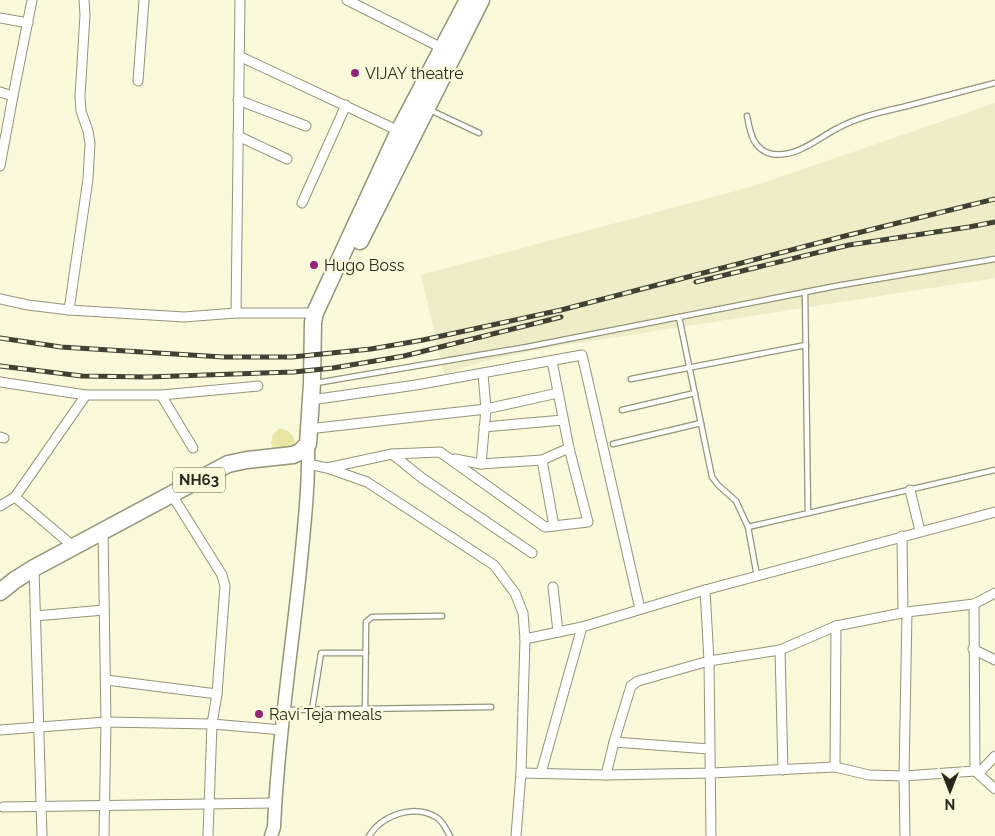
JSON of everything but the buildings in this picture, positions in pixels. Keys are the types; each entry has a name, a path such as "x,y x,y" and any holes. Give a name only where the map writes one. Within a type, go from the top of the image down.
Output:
{"highway":[{"path":"308,436 314,312 399,131 468,0"},
{"path":"313,333 323,324 364,231 481,0"},
{"name":"NH63","path":"0,592 34,568 228,464 293,455 300,452 308,436"}],"street":[{"path":"0,166 32,0"},
{"path":"70,310 88,179 90,143 81,111 80,96 85,15 84,0"},
{"path":"138,81 144,0"},
{"path":"236,313 240,0"},
{"path":"347,0 442,48"},
{"path":"0,18 28,23"},
{"path":"239,56 399,131"},
{"path":"0,92 13,96"},
{"path":"238,100 306,126"},
{"path":"302,203 346,105"},
{"path":"238,136 287,159"},
{"path":"0,299 28,305 70,310 184,317 236,313 314,312"},
{"path":"311,392 416,386 582,355 640,609"},
{"path":"327,468 392,454 440,452 451,458 545,527 588,522 569,448 552,361"},
{"path":"481,464 486,409 483,374"},
{"path":"0,382 86,395 162,395 258,386"},
{"path":"274,833 282,730 302,548 308,436 486,409 558,394"},
{"path":"0,506 15,497 86,395"},
{"path":"162,395 193,448"},
{"path":"484,427 563,420"},
{"path":"451,458 481,464 542,460 569,448"},
{"path":"392,454 422,478 532,554"},
{"path":"542,460 554,526"},
{"path":"308,464 327,468 367,482 494,565 515,593 523,613 525,639 521,773 516,836"},
{"path":"910,490 920,531"},
{"path":"172,495 222,575 225,586 217,694 212,724 208,836"},
{"path":"15,497 74,547"},
{"path":"525,639 582,626 705,590 995,512"},
{"path":"103,530 106,680 104,836"},
{"path":"902,536 905,613 905,836"},
{"path":"34,568 42,836"},
{"path":"553,586 558,632"},
{"path":"705,590 709,661 709,749 712,773 711,836"},
{"path":"606,775 614,742 634,683 709,661 780,650 836,626 905,613 974,604 995,593"},
{"path":"974,604 973,649 977,772 995,789"},
{"path":"35,616 104,610"},
{"path":"541,773 582,626"},
{"path":"836,626 836,768"},
{"path":"973,649 995,660"},
{"path":"780,650 782,770"},
{"path":"106,680 217,694"},
{"path":"0,730 106,722 212,724 282,730"},
{"path":"614,742 709,749"},
{"path":"521,773 606,775 836,768 869,775 904,776 977,772 995,756"},
{"path":"3,807 275,803"}],"lane":[{"path":"747,116 752,139 760,148 773,154 790,153 808,146 838,128 862,117 995,83"},
{"path":"426,108 479,133"},
{"path":"311,392 805,292 995,259"},
{"path":"805,292 808,513"},
{"path":"679,317 712,477 736,501 748,527 757,576"},
{"path":"630,379 806,346"},
{"path":"622,410 695,393"},
{"path":"613,444 701,423"},
{"path":"748,527 995,470"},
{"path":"365,709 366,622 372,617 442,616"},
{"path":"312,710 321,653 366,653"},
{"path":"284,710 491,707"},
{"path":"369,836 374,828 386,818 399,813 414,812 426,813 436,817 443,823 450,836"}],"shaded area":[{"path":"995,103 995,278 547,348 485,361 444,374 421,275 754,186"},
{"path":"280,428 289,432 294,439 295,445 289,451 274,451 271,443 273,434"}],"railway":[{"path":"0,338 61,347 223,357 292,357 371,349 423,340 561,310 995,199"},
{"path":"696,282 849,245 995,222"},
{"path":"0,366 82,376 148,377 294,372 333,368 404,356 561,317"}],"place":[{"name":"VIJAY theatre","path":"355,73"},
{"name":"Hugo Boss","path":"314,265"},
{"name":"Ravi Teja meals","path":"259,714"}]}
